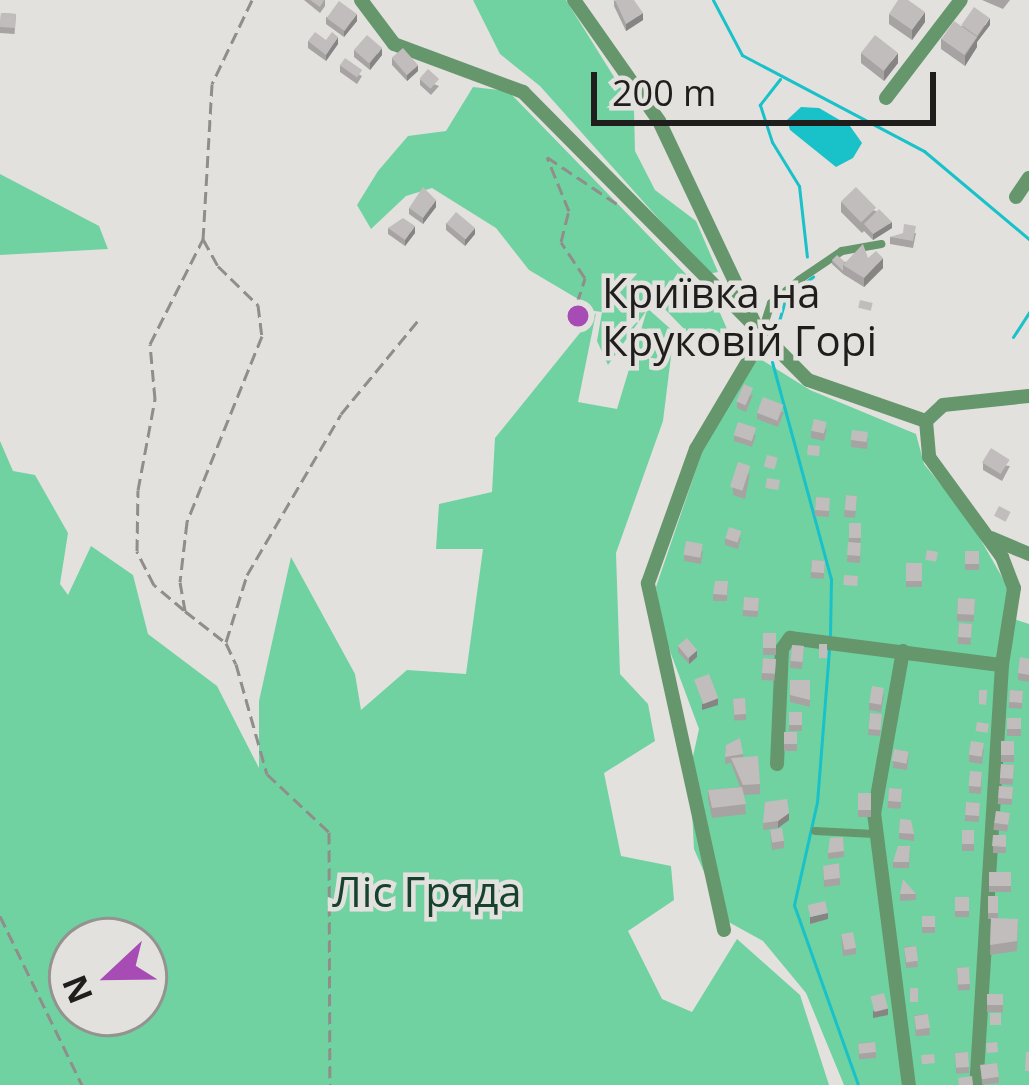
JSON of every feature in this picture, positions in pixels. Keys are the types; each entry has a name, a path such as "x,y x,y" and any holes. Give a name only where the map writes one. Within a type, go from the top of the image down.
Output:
{"street":[{"path":"361,0 394,44 523,92 808,380 926,421"},
{"path":"574,0 659,121 762,338"},
{"path":"886,98 961,0"},
{"path":"1016,197 1029,178"},
{"path":"724,930 648,583 696,449 762,338"},
{"path":"926,421 943,405 1029,396"},
{"path":"926,421 929,457 987,536 1014,587 1002,664 976,1085"},
{"path":"987,536 1029,554"},
{"path":"777,764 784,642 797,637 1002,664"},
{"path":"903,651 877,834 909,1085"}],"lane":[{"path":"762,338 767,309 799,280 842,251 880,244"},
{"path":"815,831 877,834"}],"path":[{"path":"226,643 154,585 137,550 138,490 155,399 150,344 203,239 212,83 252,0"},
{"path":"577,303 585,278 561,242 569,211 547,157 564,163 597,196 637,209"},
{"path":"185,611 187,522 264,321 203,239"},
{"path":"330,1085 329,832 267,775 226,643 247,575 341,414 420,318"},
{"path":"0,916 82,1085"}],"green space":[{"path":"473,0 566,0 634,109 635,151 655,190 696,221 718,272 708,274 540,86 500,54"},
{"name":"Ліс Гряда","path":"473,87 508,91 717,306 727,329 719,345 687,332 656,300 647,308 674,332 663,421 616,553 620,674 648,704 655,741 604,773 621,856 671,866 674,900 628,931 662,999 692,1012 737,939 800,995 829,1085 0,1085 0,441 13,471 35,475 68,533 60,584 68,595 91,546 133,575 148,634 217,686 259,768 259,701 291,557 355,674 361,710 407,670 466,674 483,549 436,549 439,504 492,492 495,438 596,313 578,402 617,409 647,310 608,365 597,341 602,312 580,309 578,299 529,270 496,228 432,188 406,196 371,229 357,205 408,136 446,131"},
{"path":"0,174 99,226 108,249 0,255"},
{"path":"751,353 810,390 916,434 924,464 970,521 1006,584 1014,619 1029,624 1029,1085 844,1085 806,993 763,941 725,920 694,849 690,770 699,729 661,627 656,587 702,452"}],"water":[{"path":"801,107 819,108 850,126 862,143 853,158 836,167 790,130 787,120"}],"building":[{"path":"615,0 634,0 643,13 626,24"},
{"path":"898,0 908,0 925,12 912,30 889,14"},
{"path":"339,1 357,14 344,31 327,18"},
{"path":"974,7 990,18 977,36 961,25"},
{"path":"1,13 16,14 15,28 0,27"},
{"path":"954,21 977,37 964,55 941,39"},
{"path":"315,32 326,40 332,32 338,37 326,55 308,41"},
{"path":"367,35 382,48 369,63 354,50"},
{"path":"875,35 898,53 884,71 861,53"},
{"path":"403,48 418,65 407,75 392,58"},
{"path":"345,58 362,70 357,77 340,65"},
{"path":"428,69 439,79 430,89 419,79"},
{"path":"423,187 436,200 423,218 409,208"},
{"path":"856,187 876,208 861,222 841,202"},
{"path":"879,209 892,222 873,234 864,224"},
{"path":"456,212 475,228 466,240 446,223"},
{"path":"403,218 415,226 405,240 388,228"},
{"path":"904,224 916,226 913,241 890,237 903,233"},
{"path":"863,244 868,258 876,251 883,258 864,278 843,265"},
{"path":"837,255 845,262 843,271 832,260"},
{"path":"860,300 873,303 871,311 858,308"},
{"path":"744,384 753,388 745,405 736,401"},
{"path":"763,397 784,405 777,421 757,413"},
{"path":"814,419 827,422 824,434 811,431"},
{"path":"738,422 756,428 752,441 734,435"},
{"path":"852,430 868,432 867,442 851,440"},
{"path":"808,445 820,446 819,456 807,455"},
{"path":"991,448 1010,460 1001,474 982,462"},
{"path":"767,455 778,458 775,469 764,467"},
{"path":"738,462 750,466 742,491 730,487"},
{"path":"767,478 780,480 778,490 765,488"},
{"path":"846,495 857,496 856,511 845,510"},
{"path":"816,497 830,498 829,511 815,510"},
{"path":"999,506 1011,512 1006,522 994,516"},
{"path":"849,523 861,523 861,538 849,538"},
{"path":"729,527 741,531 738,542 725,538"},
{"path":"686,541 703,544 700,558 684,555"},
{"path":"848,542 861,543 860,556 847,555"},
{"path":"927,550 938,552 936,562 925,560"},
{"path":"965,551 979,551 979,564 965,564"},
{"path":"812,560 825,561 824,573 811,572"},
{"path":"906,563 922,563 922,581 906,581"},
{"path":"844,575 858,576 857,586 843,585"},
{"path":"715,581 728,581 727,595 713,594"},
{"path":"744,597 759,598 758,611 743,610"},
{"path":"958,598 975,599 974,615 957,614"},
{"path":"959,623 972,624 971,638 958,637"},
{"path":"763,633 776,633 776,648 763,648"},
{"path":"687,638 697,650 688,658 678,646"},
{"path":"819,644 827,644 827,658 819,658"},
{"path":"792,645 804,646 803,662 791,661"},
{"path":"1020,657 1029,659 1029,675 1018,673"},
{"path":"763,658 776,659 775,674 762,673"},
{"path":"709,674 718,698 703,704 694,680"},
{"path":"790,680 810,680 810,700 790,695"},
{"path":"872,686 884,688 881,705 869,703"},
{"path":"979,690 987,690 986,705 979,704"},
{"path":"1010,690 1023,691 1022,703 1009,702"},
{"path":"745,698 746,714 734,715 733,699"},
{"path":"789,712 802,712 802,725 789,725"},
{"path":"870,713 882,714 881,730 869,729"},
{"path":"1007,718 1021,718 1021,729 1007,729"},
{"path":"977,722 989,724 987,733 976,731"},
{"path":"784,732 797,732 797,744 784,744"},
{"path":"740,738 743,754 725,757 726,745"},
{"path":"971,741 984,743 982,757 969,755"},
{"path":"1001,741 1014,741 1014,755 1001,755"},
{"path":"894,749 909,752 906,764 892,761"},
{"path":"758,756 760,784 743,785 731,758"},
{"path":"1001,764 1014,765 1013,779 1000,778"},
{"path":"970,771 982,772 981,787 969,786"},
{"path":"999,786 1013,787 1012,799 998,798"},
{"path":"742,787 746,804 712,808 708,790"},
{"path":"889,788 902,789 901,802 888,801"},
{"path":"858,793 871,793 871,810 858,810"},
{"path":"787,799 789,813 763,823 765,802"},
{"path":"966,802 980,803 979,816 965,815"},
{"path":"996,811 1010,813 1008,825 994,823"},
{"path":"900,819 911,820 914,834 899,833"},
{"path":"782,828 784,841 772,843 770,830"},
{"path":"962,830 974,830 974,844 962,844"},
{"path":"993,835 1006,835 1006,847 992,846"},
{"path":"843,837 844,851 828,853 830,838"},
{"path":"898,846 910,846 909,862 893,862"},
{"path":"839,863 840,878 824,880 823,866"},
{"path":"989,872 1011,872 1011,886 989,886"},
{"path":"903,879 916,894 900,894"},
{"path":"988,896 998,896 998,913 988,913"},
{"path":"955,897 969,897 969,911 955,911"},
{"path":"825,901 828,913 810,917 808,905"},
{"path":"922,916 935,916 935,927 922,927"},
{"path":"991,918 1018,919 1017,941 990,945"},
{"path":"853,932 856,948 844,950 841,934"},
{"path":"916,946 918,961 906,963 904,948"},
{"path":"969,967 970,984 958,985 957,968"},
{"path":"910,988 918,988 918,1002 910,1002"},
{"path":"884,993 888,1008 875,1012 870,997"},
{"path":"987,994 1003,994 1003,1005 987,1005"},
{"path":"990,1013 1001,1013 1001,1025 990,1025"},
{"path":"928,1014 930,1028 916,1030 914,1016"},
{"path":"875,1042 876,1052 859,1054 858,1044"},
{"path":"997,1042 998,1052 987,1053 986,1043"},
{"path":"968,1052 969,1067 956,1068 955,1053"},
{"path":"934,1054 935,1063 922,1064 921,1055"},
{"path":"997,1063 999,1077 982,1079 980,1065"},
{"path":"972,1076 973,1085 959,1085 958,1078"}],"waterway":[{"path":"713,0 742,55 924,151 1029,239"},
{"path":"780,79 760,105 772,142 799,186 807,257"},
{"path":"774,338 786,297 813,277"},
{"path":"1013,337 1029,312"},
{"path":"772,362 831,579 830,635"},
{"path":"829,650 817,802 794,905 858,1085"}],"place":[{"name":"Криївка на Круковій Горі","path":"578,316"}]}
